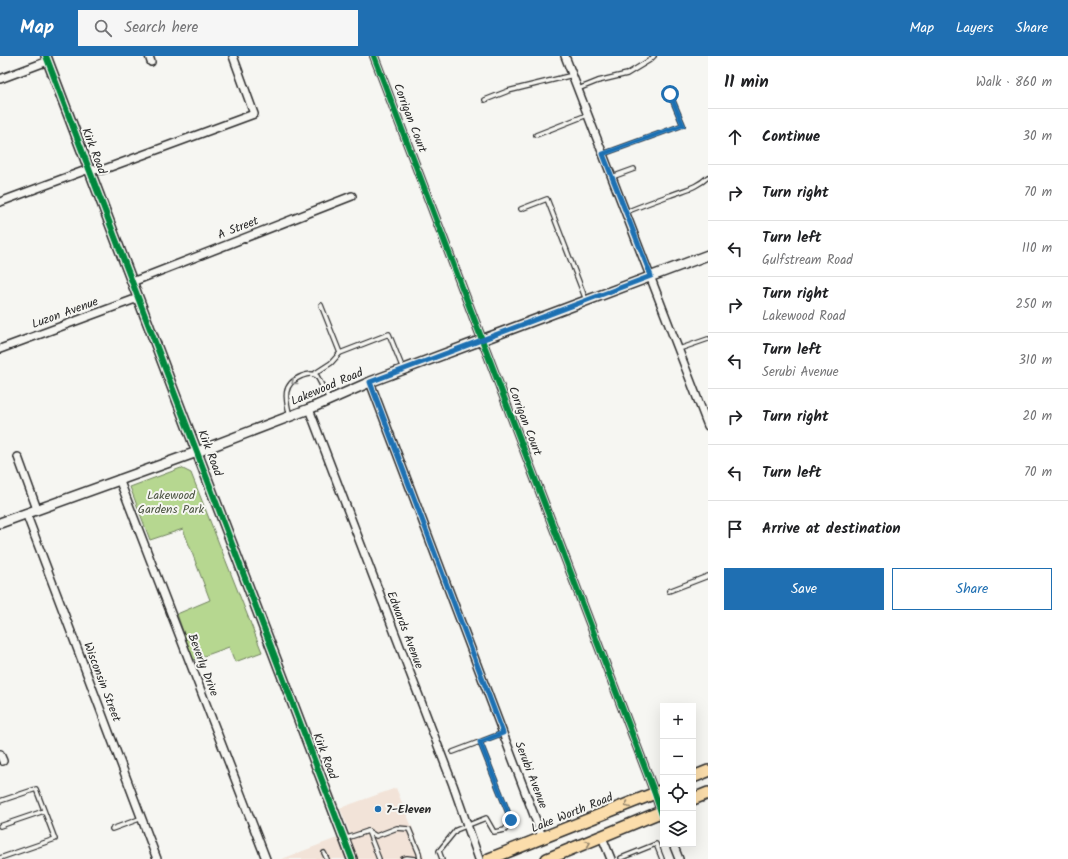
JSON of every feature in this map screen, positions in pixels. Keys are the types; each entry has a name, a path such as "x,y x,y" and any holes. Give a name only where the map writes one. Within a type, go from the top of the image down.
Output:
{"main road":[{"path":"696,776 708,771"},
{"name":"Lake Worth Road","path":"489,859 659,792"},
{"path":"696,798 708,793"},
{"path":"547,859 660,815"}],"street":[{"path":"0,202 89,169 102,170 254,114 233,56"},
{"name":"Corrigan Court","path":"374,56 482,340 659,792 662,811"},
{"path":"566,56 708,426"},
{"path":"0,79 47,59"},
{"name":"Kirk Road","path":"47,59 352,859"},
{"name":"A Street","path":"132,282 352,196"},
{"name":"Lakewood Road","path":"0,523 197,452 309,409 370,382 708,255"},
{"name":"Luzon Avenue","path":"0,349 138,298"},
{"name":"Serubi Avenue","path":"370,382 543,839"},
{"name":"Edwards Avenue","path":"309,409 453,785 479,859"},
{"path":"18,457 37,509"},
{"name":"Beverly Drive","path":"119,479 266,859"},
{"name":"Wisconsin Street","path":"26,513 157,859"},
{"path":"602,837 611,859"},
{"path":"674,847 679,859"}],"lane":[{"path":"578,88 598,81 627,74 654,56"},
{"path":"485,100 508,92 573,75"},
{"path":"603,154 683,125 670,94"},
{"path":"536,135 588,114"},
{"path":"612,177 634,169"},
{"path":"626,212 672,194 693,188 700,185 708,177"},
{"path":"521,209 548,199 586,301"},
{"path":"321,305 340,353"},
{"path":"290,416 286,393 290,384 302,376 314,374 331,363 340,353 389,334 403,370"},
{"path":"679,349 708,339"},
{"path":"314,374 317,376 329,400"},
{"path":"669,591 708,576"},
{"path":"453,752 503,733"},
{"path":"442,859 439,851 456,830 486,818 494,832 505,830 511,820 480,742"},
{"path":"0,801 36,789 55,839 1,858"},
{"path":"0,826 44,811"},
{"path":"112,829 142,818"},
{"path":"368,831 376,836 397,828 410,829 420,859"},
{"path":"344,839 368,831"},
{"path":"368,831 379,859"},
{"path":"621,858 656,844 662,859"},
{"path":"324,852 326,859"},
{"path":"403,859 415,859"}],"shaded area":[{"path":"396,788 425,859 282,859 350,833 340,808"}],"green space":[{"name":"Lakewood Gardens Park","path":"181,468 191,473 262,652 235,662 229,647 193,660 177,614 210,600 183,529 150,540 130,487"}],"cycle path":[{"path":"46,56 352,859"},
{"path":"374,56 661,811"}],"place":[{"name":"7-Eleven","path":"378,809"}],"route":[{"path":"511,820 480,742 503,733 370,382 651,276 603,154 683,125 670,94"}]}
